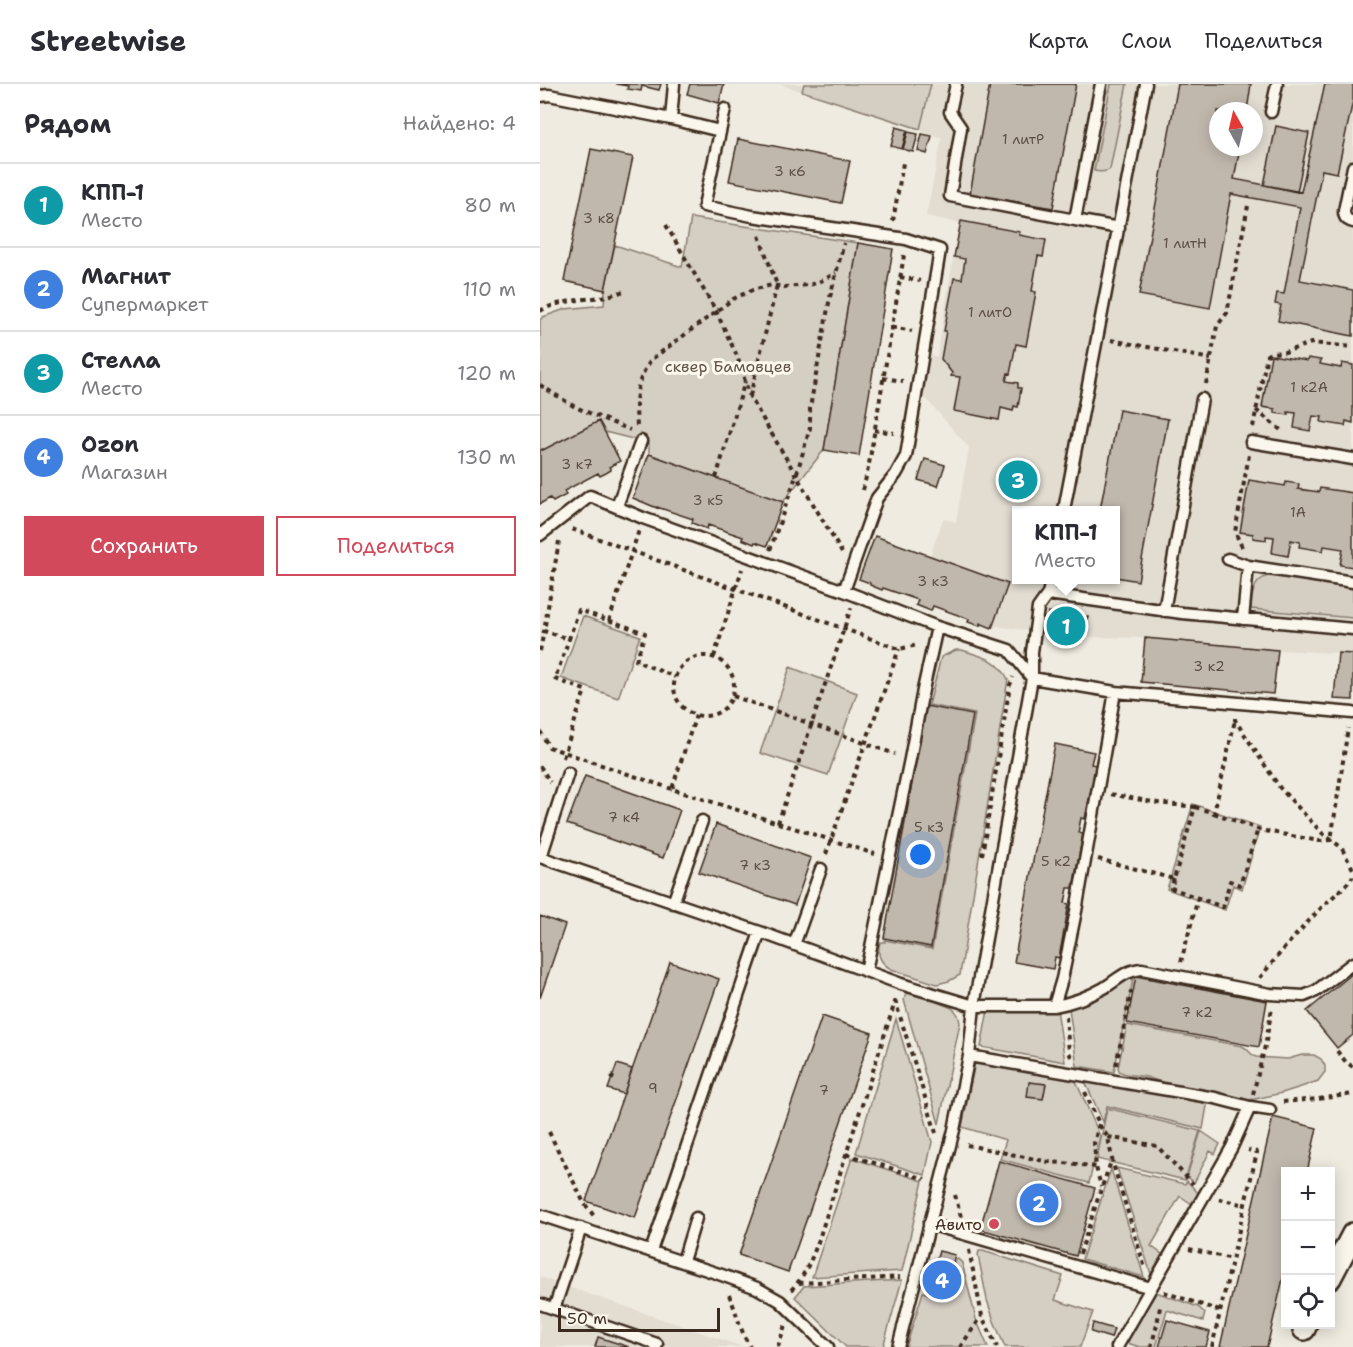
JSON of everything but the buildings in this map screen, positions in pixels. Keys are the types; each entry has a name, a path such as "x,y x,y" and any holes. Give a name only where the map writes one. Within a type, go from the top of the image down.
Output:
{"street":[{"path":"1332,1275 1353,1234"}],"lane":[{"path":"671,119 674,84"},
{"path":"956,84 950,112 961,128 950,196 1119,228"},
{"path":"1075,220 1101,84"},
{"path":"1065,506 1146,84"},
{"path":"1271,112 1277,84"},
{"path":"540,96 549,95 720,131"},
{"path":"725,109 704,206 752,216 906,239 940,250 906,456 878,498 844,591"},
{"path":"1353,167 1344,216 1353,222"},
{"path":"1164,611 1202,399"},
{"path":"617,506 641,441"},
{"path":"1251,442 1353,459"},
{"path":"540,536 590,496 643,518 938,627 1010,650 1017,662 1032,678 1115,692 1351,713"},
{"path":"1228,559 1248,566 1353,582"},
{"path":"1243,619 1248,566"},
{"path":"898,1347 946,1163 969,1056 974,1006 1032,678 1032,652 1038,608 1048,594 1050,584"},
{"path":"1048,594 1164,611 1353,629"},
{"path":"866,971 938,627"},
{"path":"1060,1005 1062,979 1115,692"},
{"path":"568,773 540,857 760,932 901,984 974,1006 1060,1005 1078,1000 1103,988 1133,969 1178,975 1275,995 1304,996 1316,991 1353,963"},
{"path":"674,903 702,821"},
{"path":"794,945 821,869"},
{"path":"651,1251 760,932"},
{"path":"969,1056 1215,1098 1270,1110"},
{"path":"1117,1347 1232,1147 1250,1107"},
{"path":"540,1215 757,1288 780,1300 828,1347"},
{"path":"683,1262 696,1218"},
{"path":"929,1224 1151,1288"},
{"path":"554,1309 581,1228"},
{"path":"540,1304 657,1344 656,1347"}],"path":[{"path":"891,237 903,163"},
{"path":"1202,399 1217,326 1227,313 1248,206"},
{"path":"750,396 777,285 752,216"},
{"path":"666,225 716,311 737,356 750,396 845,558 847,550"},
{"path":"766,562 796,477 810,428 810,408 830,297 847,231"},
{"path":"860,499 869,465 906,239"},
{"path":"540,385 575,407 637,432 638,386 645,368 652,359 733,299 764,286 809,285 836,273"},
{"path":"540,311 564,302 613,295 626,290"},
{"path":"1097,337 1211,359"},
{"path":"716,478 745,381"},
{"path":"609,621 643,518"},
{"path":"558,522 899,649 933,643"},
{"path":"540,651 560,533 558,522"},
{"path":"714,657 747,555"},
{"path":"778,823 855,595"},
{"path":"562,761 585,690 555,680 579,610 645,633 636,661 675,677"},
{"path":"543,631 569,639"},
{"path":"821,869 899,649"},
{"path":"705,655 714,657 723,661 730,668 734,677 733,696 722,711 714,715 696,715 687,711 675,696 675,677 679,668 686,661 705,655"},
{"path":"982,855 1010,685 1017,662"},
{"path":"733,696 910,759"},
{"path":"1214,813 1238,702"},
{"path":"1331,840 1351,713"},
{"path":"672,789 696,715"},
{"path":"1235,720 1280,788 1322,833 1351,857 1353,868"},
{"path":"540,731 549,747 889,859"},
{"path":"553,787 556,778"},
{"path":"1098,792 1195,807 1258,829 1319,841 1331,840"},
{"path":"1195,807 1171,888 1223,907 1230,881 1240,885 1258,829"},
{"path":"1086,856 1174,879"},
{"path":"1250,989 1284,947 1346,886 1353,876"},
{"path":"1178,975 1198,898"},
{"path":"1113,1081 1136,969"},
{"path":"780,1300 799,1283 818,1242 901,984"},
{"path":"1250,1107 1275,995"},
{"path":"895,1000 946,1163"},
{"path":"1060,1005 1069,1052 1099,1124 1108,1137 1112,1159 1151,1288"},
{"path":"1338,1051 1353,1067"},
{"path":"1270,1110 1279,1102 1353,1094"},
{"path":"1099,1124 1094,1143 1101,1187"},
{"path":"549,1132 584,1203 614,1239"},
{"path":"1108,1137 1157,1146 1204,1196 1245,1205"},
{"path":"951,1141 1030,1159 1096,1167"},
{"path":"1212,1347 1257,1152 1232,1147"},
{"path":"846,1154 952,1186 973,1264 982,1316 997,1347"},
{"path":"1076,1266 1112,1159"},
{"path":"1175,1245 1232,1259"},
{"path":"719,1274 736,1309 750,1347"},
{"path":"799,1283 910,1276"},
{"path":"1151,1347 1157,1324 1161,1291 1220,1311"},
{"path":"960,1347 982,1316"}],"shaded area":[{"path":"779,84 1353,84 1353,654 1145,638 1085,637 1084,640 998,626 992,628 1007,583 930,556 943,519 956,522 969,448 923,395 931,355 937,357 959,223 926,216 942,138"},
{"path":"540,1277 743,1347 540,1347"}],"green space":[{"path":"804,84 931,84 920,129 802,91"},
{"path":"1111,84 1127,84 1110,169 1104,172 1094,171"},
{"name":"сквер Бамовцев","path":"691,218 858,243 824,450 783,502 649,454 649,443 605,432 599,421 540,452 540,320 565,309 604,305 615,245 682,267"},
{"path":"1276,574 1353,587 1353,618 1251,609 1252,596 1259,581"},
{"path":"583,616 640,636 618,698 561,678"},
{"path":"956,650 989,659 999,666 1008,679 960,975 937,984 891,969 881,961 879,950 880,942 885,942 885,940 932,949 975,714 929,705 941,657"},
{"path":"790,667 857,693 828,775 760,753"},
{"path":"1193,804 1260,827 1242,889 1233,885 1225,910 1167,889"},
{"path":"1134,975 1114,1072 1077,1066 1069,1008"},
{"path":"907,990 952,1008 959,1018 960,1023 939,1124 904,1000"},
{"path":"1057,1009 1065,1062 981,1047 988,1010"},
{"path":"896,1019 932,1142 925,1175 856,1153"},
{"path":"1127,1025 1242,1046 1256,1057 1288,1059 1302,1055 1314,1055 1321,1059 1325,1072 1318,1081 1282,1093 1247,1100 1180,1088 1146,1077 1120,1072 1118,1068"},
{"path":"975,1062 1074,1077 1100,1136 1089,1183 1000,1159 1006,1140 962,1127"},
{"path":"1084,1079 1208,1100 1203,1129 1107,1106 1103,1122"},
{"path":"1107,1108 1200,1131 1185,1180 1097,1159"},
{"path":"1201,1131 1220,1144 1215,1154 1210,1151 1194,1183 1187,1176"},
{"path":"852,1158 923,1181 902,1271 812,1277"},
{"path":"1117,1168 1185,1184 1187,1181 1199,1194 1192,1204 1180,1196 1151,1246 1162,1254 1151,1274"},
{"path":"1111,1169 1144,1277 1082,1259"},
{"path":"979,1251 1063,1276 1055,1300 1093,1312 1080,1347 1005,1347 987,1300"},
{"path":"956,1259 962,1263 976,1319 988,1347 906,1347 923,1292 946,1299"},
{"path":"902,1280 883,1347 846,1347 795,1297 804,1286"},
{"path":"1153,1291 1198,1307 1205,1313 1203,1321 1167,1310 1156,1347 1140,1347 1124,1342"}],"place":[{"name":"Стелла","path":"1018,480"},
{"name":"КПП-1","path":"1066,626"},
{"name":"Магнит","path":"1039,1203"},
{"name":"Авито","path":"994,1224"},
{"name":"Ozon","path":"942,1280"}]}
